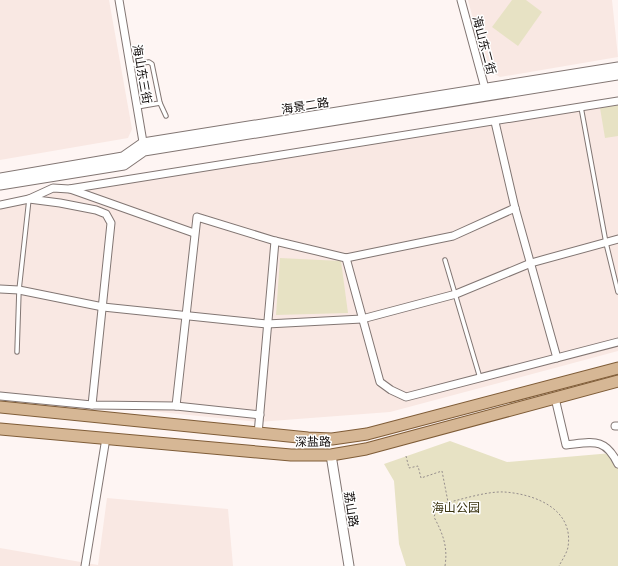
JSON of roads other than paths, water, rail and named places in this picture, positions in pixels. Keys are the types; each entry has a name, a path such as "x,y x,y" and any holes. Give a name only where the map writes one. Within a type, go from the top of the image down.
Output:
{"main road":[{"name":"深盐路","path":"0,407 258,434 332,439 368,434 618,368"},
{"name":"深盐路","path":"0,428 291,455 331,455 366,449 618,381"}],"street":[{"name":"海山东三街","path":"119,0 144,147"},
{"name":"海山东二街","path":"461,0 486,92"},
{"name":"海景二路","path":"0,178 123,157 144,147 486,92 618,67"},
{"name":"海景二路","path":"486,92 618,75"},
{"path":"0,205 29,199 53,188 69,189 495,122 618,101"},
{"path":"495,122 515,208 557,358"},
{"name":"海景二路","path":"0,185 124,164 144,147"},
{"path":"69,189 194,233"},
{"path":"29,199 96,210 106,214 111,223 92,404"},
{"path":"176,406 197,216 276,241 346,258 453,236 515,208"},
{"path":"0,288 19,290 103,307 267,324 362,319 456,294 531,263 618,239"},
{"path":"258,434 267,324 276,241"},
{"path":"346,258 380,382 391,390 406,397 618,342"},
{"path":"0,396 92,404 176,406 260,416"},
{"path":"555,398 566,445 594,442 603,444 612,453 618,464"},
{"path":"85,566 106,438"},
{"name":"荔山路","path":"331,455 348,566"}],"lane":[{"path":"130,65 149,62 152,64 160,103 166,116"},
{"path":"137,107 160,103"},
{"path":"581,108 606,243 618,292"},
{"path":"17,352 19,290 29,199"},
{"path":"445,260 480,378"}],"park label":[{"name":"海山公园","path":"456,507"}]}
